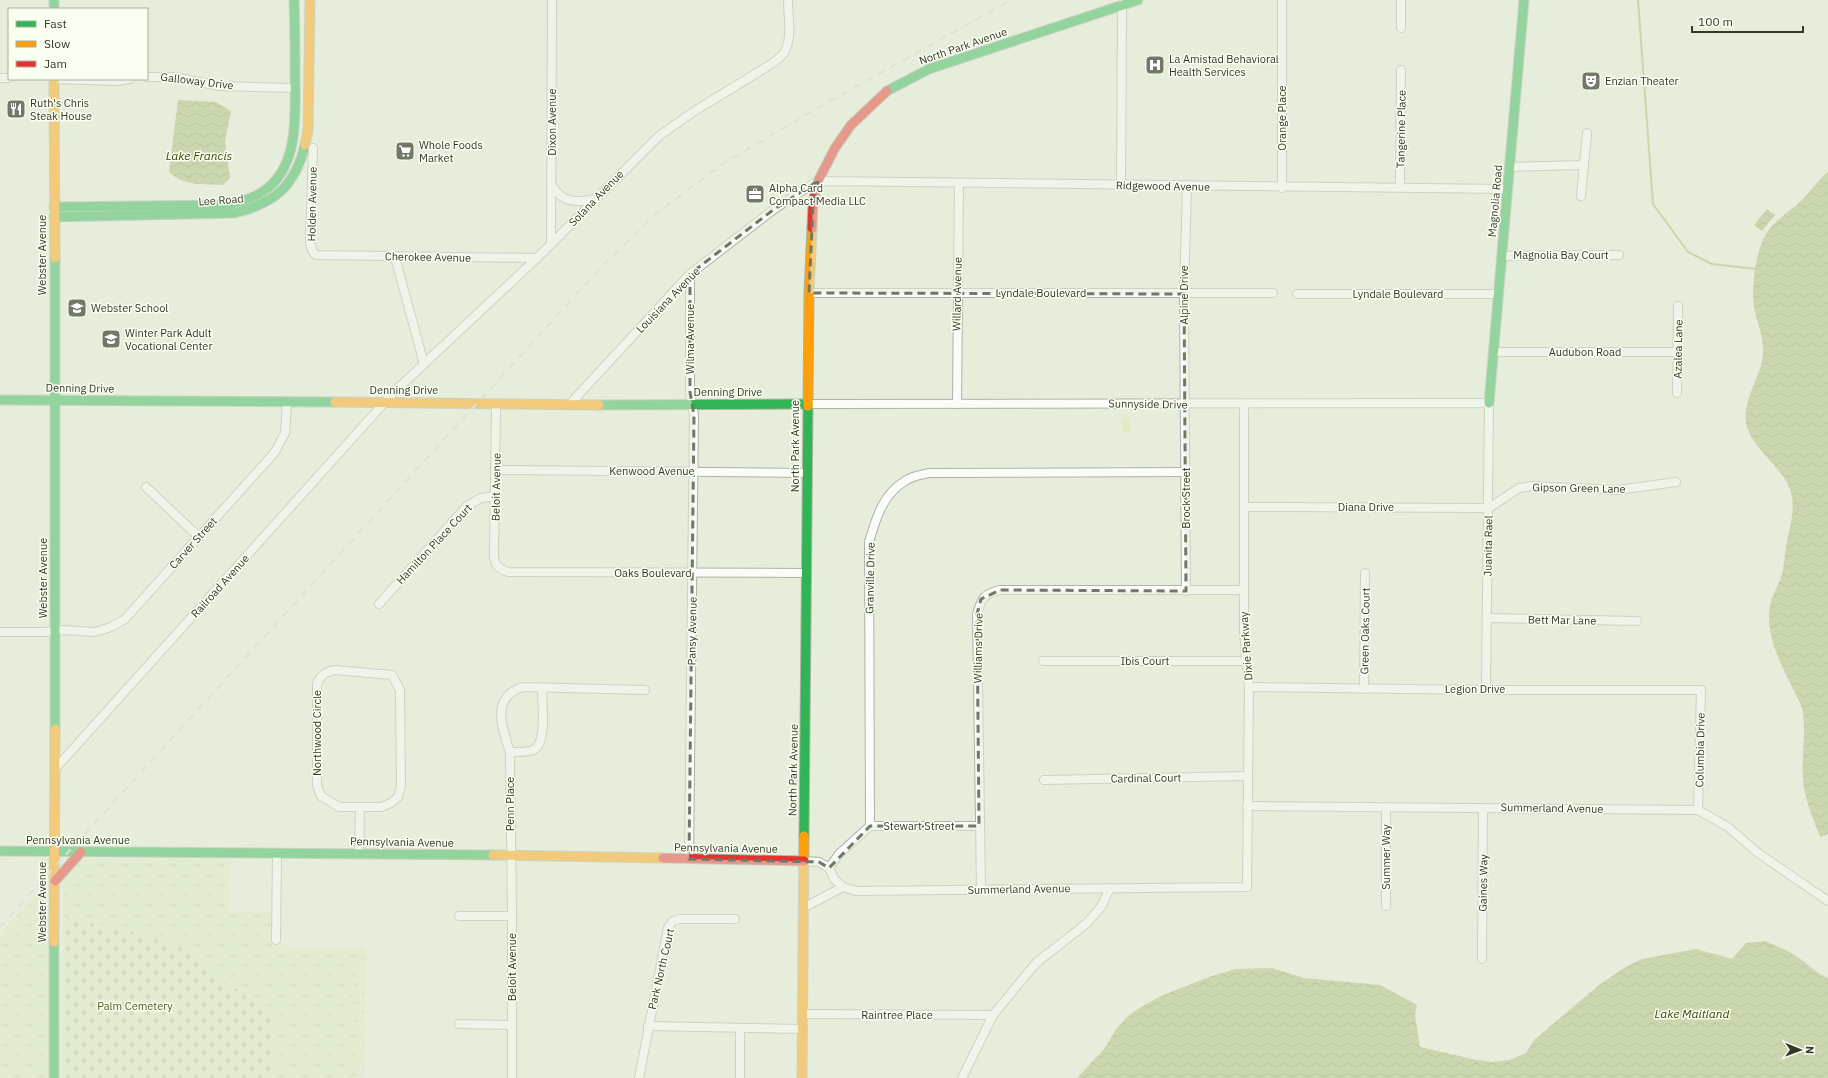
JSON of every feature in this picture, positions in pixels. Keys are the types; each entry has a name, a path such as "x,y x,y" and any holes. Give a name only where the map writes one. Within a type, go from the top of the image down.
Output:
{"street":[{"name":"Lee Road","path":"180,210 240,203 263,191 274,182 282,172 289,159 294,129 294,0"},
{"name":"Lee Road","path":"54,212 180,210 234,213 256,208 280,193 296,174 306,147 308,129 310,0"},
{"name":"Dixon Avenue","path":"551,244 552,0"},
{"name":"Solana Avenue","path":"385,402 537,258 659,136 693,112 773,63 780,57 786,49 788,38 788,0"},
{"name":"North Park Avenue","path":"802,1078 809,293 812,218 818,181 835,148 851,125 880,96 894,86 929,69 1125,2 1138,0"},
{"name":"Orange Place","path":"1282,0 1282,188"},
{"path":"1401,0 1401,28"},
{"name":"Magnolia Road","path":"1489,403 1524,0"},
{"path":"1121,185 1125,2"},
{"name":"Tangerine Place","path":"1400,188 1401,70"},
{"name":"Galloway Drive","path":"148,77 174,77 220,86 295,88"},
{"name":"Webster Avenue","path":"53,80 55,400 54,1078"},
{"path":"86,80 124,80"},
{"path":"294,129 308,129"},
{"path":"1581,196 1587,133"},
{"name":"Holden Avenue","path":"313,148 310,243 313,252 319,256"},
{"path":"1510,167 1584,166"},
{"name":"Ridgewood Avenue","path":"818,181 1282,188 1507,189"},
{"name":"Louisiana Avenue","path":"569,405 690,274 773,210 818,181"},
{"name":"Willard Avenue","path":"957,404 959,184"},
{"path":"551,185 556,193 571,202 595,200"},
{"name":"Alpine Drive","path":"1185,404 1184,294 1187,186"},
{"name":"Magnolia Bay Court","path":"1502,256 1619,255"},
{"name":"Cherokee Avenue","path":"319,256 537,258"},
{"path":"394,257 424,364"},
{"name":"Wilma Avenue","path":"690,274 690,392 692,404"},
{"name":"Lyndale Boulevard","path":"809,293 1273,294"},
{"name":"Lyndale Boulevard","path":"1297,294 1499,294"},
{"name":"Azalea Lane","path":"1677,393 1678,306"},
{"name":"Audubon Road","path":"1493,352 1678,352"},
{"name":"Denning Drive","path":"0,400 385,402 569,405 808,404"},
{"name":"Carver Street","path":"0,632 95,632 110,627 124,618 275,452 285,434 287,402"},
{"name":"Railroad Avenue","path":"55,770 385,402"},
{"name":"Beloit Avenue","path":"496,403 496,496 494,556 495,563 500,569"},
{"name":"Sunnyside Drive","path":"808,404 1244,405 1489,403"},
{"name":"Juanita Rael","path":"1486,690 1489,403"},
{"name":"Pansy Avenue","path":"689,859 694,415 692,404"},
{"name":"Brock Street","path":"1185,404 1186,591"},
{"name":"Dixie Parkway","path":"1244,405 1243,590 1246,661 1249,687 1247,887"},
{"name":"Kenwood Avenue","path":"496,470 807,473"},
{"name":"Granville Drive","path":"870,826 869,542 878,515 890,492 906,480 929,473 1186,472"},
{"name":"Gipson Green Lane","path":"1489,508 1519,488 1532,486 1618,490 1676,482"},
{"path":"146,487 199,537"},
{"name":"Hamilton Place Court","path":"379,604 467,506 481,498 496,496"},
{"name":"Diana Drive","path":"1244,507 1489,508"},
{"name":"Oaks Boulevard","path":"500,569 508,572 807,573"},
{"name":"Green Oaks Court","path":"1364,689 1365,573"},
{"name":"Williams Drive","path":"981,889 977,614 982,599 990,593 1000,590 1243,590"},
{"name":"Bett Mar Lane","path":"1487,618 1637,621"},
{"name":"Ibis Court","path":"1043,660 1246,661"},
{"name":"Northwood Circle","path":"335,670 392,675 400,690 401,786 398,797 391,803 381,807 360,807 339,807 330,803 321,796 318,785 316,685 318,678 326,672 335,670"},
{"name":"Penn Place","path":"511,855 510,752 502,728 501,712 505,699 513,690 524,687 645,690"},
{"name":"Legion Drive","path":"1249,687 1486,690 1701,690"},
{"path":"510,752 535,750 540,744 543,736 542,688"},
{"name":"Columbia Drive","path":"1698,810 1701,690"},
{"name":"Cardinal Court","path":"1044,780 1247,776"},
{"name":"Summerland Avenue","path":"1247,806 1698,810 1728,827 1758,853 1828,901"},
{"path":"359,854 360,807"},
{"name":"Summer Way","path":"1386,807 1386,906"},
{"name":"Gaines Way","path":"1482,959 1484,808"},
{"name":"Stewart Street","path":"829,868 839,854 870,826 979,826"},
{"name":"Pennsylvania Avenue","path":"0,851 511,855 804,861"},
{"path":"55,881 81,852"},
{"path":"276,940 277,853"},
{"name":"Beloit Avenue","path":"511,855 512,1078"},
{"path":"803,908 843,887 834,879 829,868 819,862 804,861"},
{"name":"Summerland Avenue","path":"843,887 856,891 1247,887"},
{"path":"962,1078 993,1015 1036,963 1086,924 1101,907 1110,888"},
{"path":"459,916 512,916"},
{"name":"Park North Court","path":"639,1078 668,928 672,922 679,919 735,919"},
{"name":"Raintree Place","path":"802,1014 993,1015"},
{"path":"459,1024 512,1025"},
{"path":"648,1026 802,1029"},
{"path":"740,1028 740,1078"}],"highlighted area":[{"path":"818,181 813,204 809,293 1184,294 1186,591 1000,590 981,599 977,614 979,826 870,826 829,868 819,862 689,859 694,415 690,392 690,274 773,210"}],"green space":[{"path":"1122,417 1130,417 1130,432 1122,432"},
{"path":"77,859 230,859 229,911 273,911 273,942 279,942 286,947 365,947 364,1078 272,1078 273,1023 179,946 150,936 63,917 63,875"},
{"path":"46,884 46,896 51,910 50,1078 0,1078 0,934"},
{"name":"Palm Cemetery","path":"63,917 150,936 179,946 258,1005 273,1023 272,1078 62,1078"},
{"path":"362,947 365,947 364,1030 355,1025 352,1019 353,981 358,974 359,967 356,960"},
{"path":"364,1063 364,1078 352,1078 356,1064"}],"water":[{"name":"Lake Francis","path":"178,100 216,102 231,111 225,141 230,178 223,185 187,182 175,177 169,172"},
{"path":"1828,172 1828,834 1820,837 1805,794 1803,769 1804,725 1802,708 1776,651 1772,639 1769,615 1770,605 1783,571 1792,517 1792,498 1790,488 1785,479 1751,436 1747,427 1746,409 1759,372 1763,354 1760,330 1753,299 1755,268 1760,247 1772,226 1803,199"},
{"path":"1767,209 1775,215 1762,231 1754,225"},
{"name":"Lake Maitland","path":"1765,941 1791,953 1828,978 1828,1078 1077,1078 1104,1049 1117,1028 1128,1016 1141,1007 1163,995 1209,977 1236,969 1272,968 1304,978 1380,985 1417,1005 1415,1015 1420,1047 1492,1062 1510,1060 1526,1053 1534,1040 1599,985 1624,968 1642,959 1696,949 1732,959 1746,943"}],"waterway":[{"path":"1638,0 1653,204 1688,252 1712,264 1756,269"}],"railway":[{"path":"0,927 583,287 610,258 656,214 721,165 821,106 1011,0"}],"traffic: fast":[{"path":"54,0 54,8"},
{"path":"54,207 229,205 255,196 268,188 278,177 286,164 294,135 294,0"},
{"path":"887,91 929,69 1138,0"},
{"path":"1489,403 1524,0"},
{"path":"54,217 235,213 249,209 272,198 289,182 301,159 305,145"},
{"path":"55,258 55,729"},
{"path":"0,400 335,402"},
{"path":"599,405 808,404"},
{"path":"804,836 808,406"},
{"path":"0,851 493,855"},
{"path":"54,942 54,1078"}],"traffic: slow":[{"path":"305,145 308,129 310,0"},
{"path":"54,80 55,258"},
{"path":"808,406 809,293 812,228"},
{"path":"335,402 599,405"},
{"path":"54,942 55,729"},
{"path":"802,1078 804,836"},
{"path":"493,855 663,858"}],"traffic: jam":[{"path":"812,228 813,204 818,181 835,148 851,125 887,91"},
{"path":"55,881 81,852"},
{"path":"663,858 804,861"}],"place":[{"name":"La Amistad Behavioral Health Services","path":"1155,65"},
{"name":"Enzian Theater","path":"1591,81"},
{"name":"Ruth's Chris Steak House","path":"16,109"},
{"name":"Whole Foods Market","path":"405,151"},
{"name":"Alpha Card Compact Media LLC","path":"755,194"},
{"name":"Webster School","path":"77,308"},
{"name":"Winter Park Adult Vocational Center","path":"111,339"}]}
